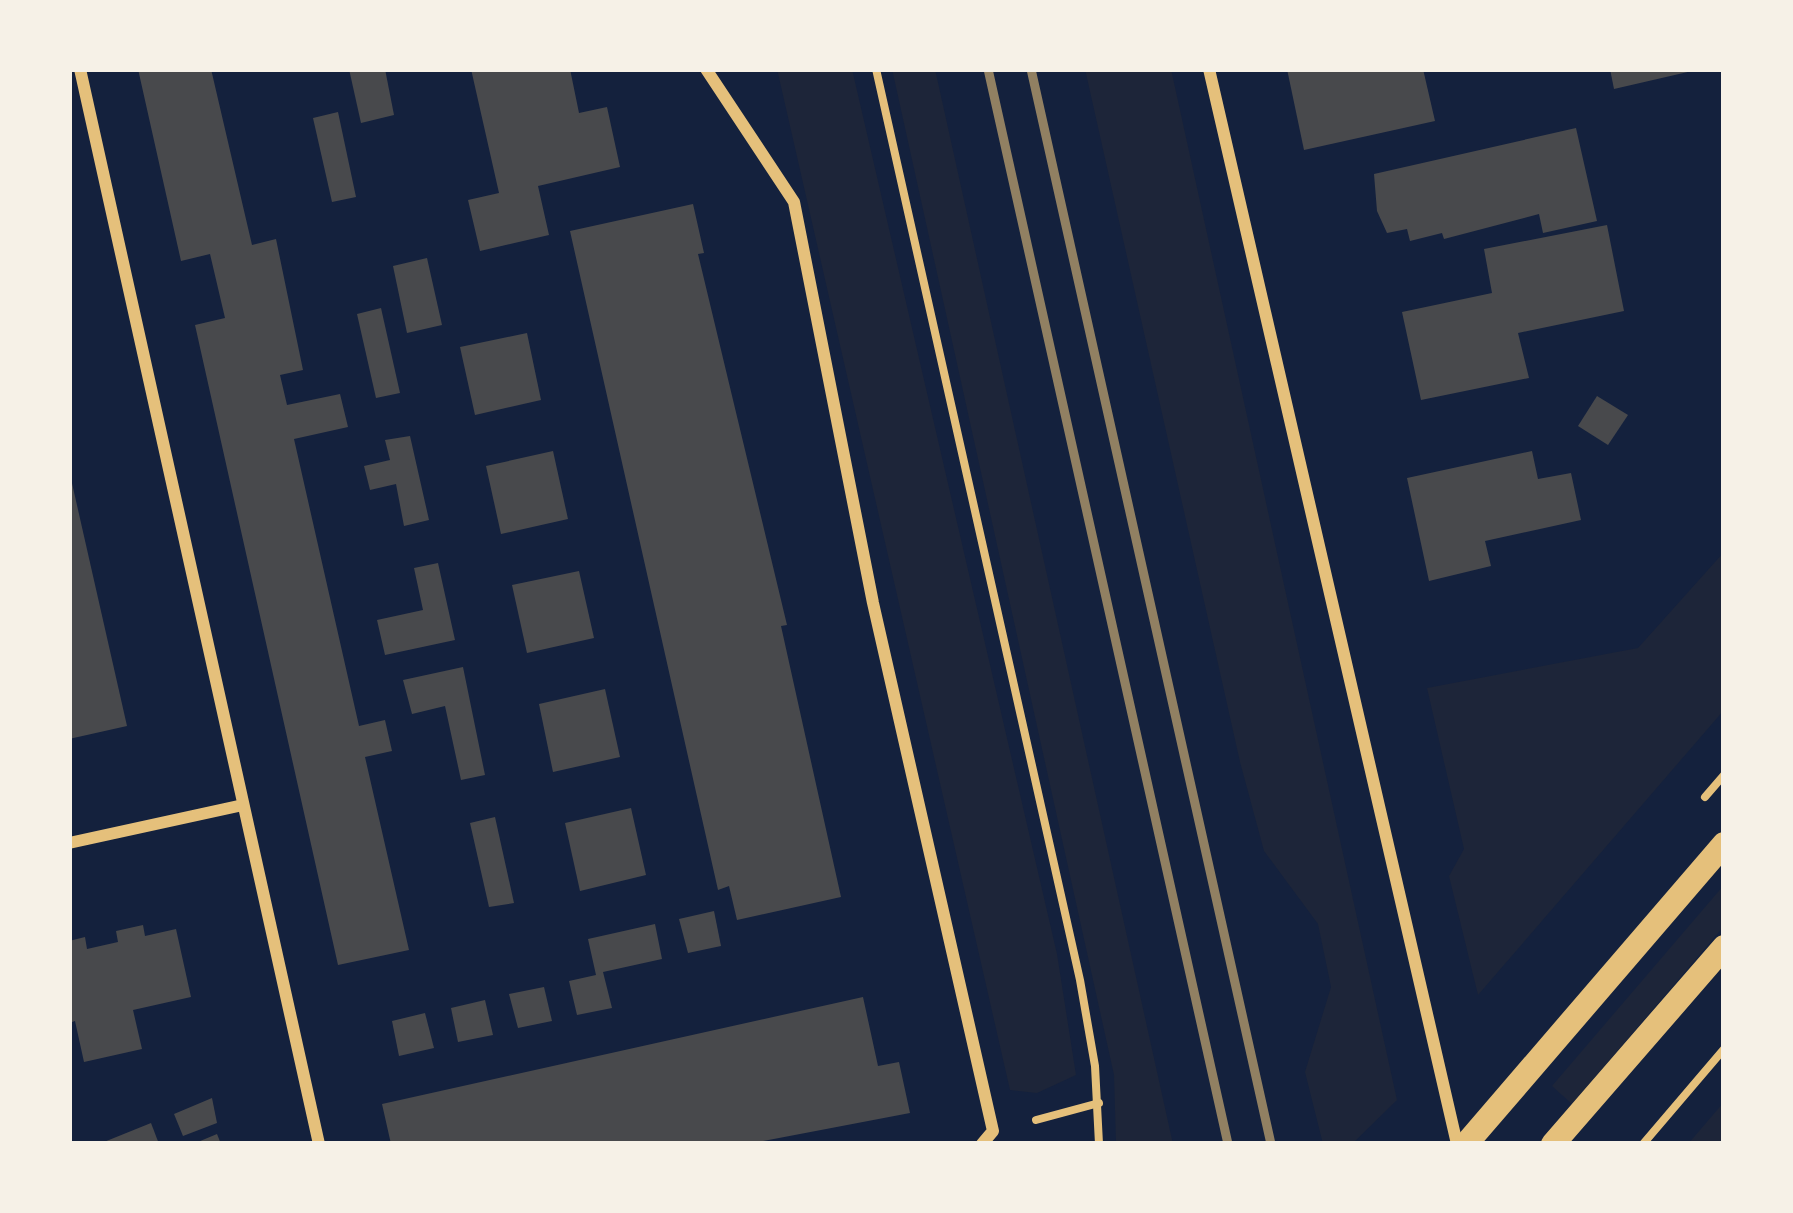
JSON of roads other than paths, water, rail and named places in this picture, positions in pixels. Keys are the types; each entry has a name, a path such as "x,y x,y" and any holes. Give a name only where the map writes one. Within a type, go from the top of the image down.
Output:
{"main road":[{"path":"1462,1144 1724,844"},
{"path":"1553,1144 1724,947"}],"street":[{"path":"80,69 319,1144"},
{"path":"706,69 794,202 873,603 993,1131 982,1144"},
{"path":"1209,69 1414,956 1462,1144"},
{"path":"69,843 243,805"}],"railway":[{"path":"988,69 1228,1144"},
{"path":"1031,69 1271,1144"}]}
